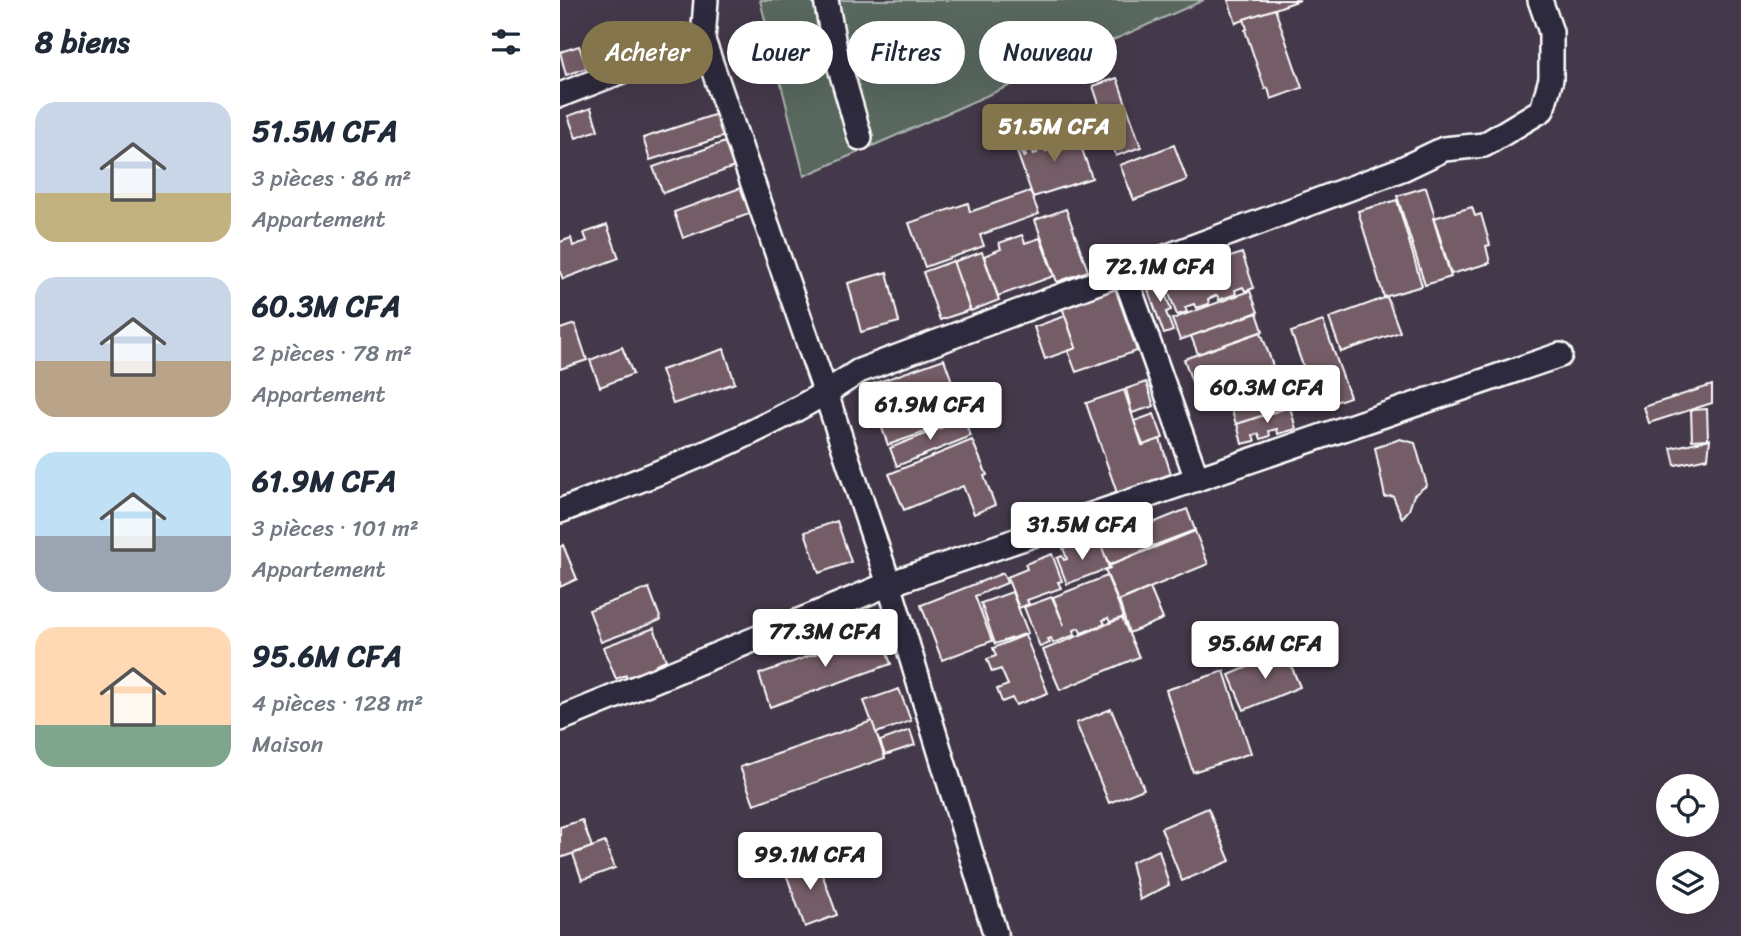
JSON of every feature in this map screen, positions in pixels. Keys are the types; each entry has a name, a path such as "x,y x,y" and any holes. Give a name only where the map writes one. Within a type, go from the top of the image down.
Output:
{"street":[{"path":"704,21 706,0"},
{"path":"825,0 835,50 860,138"},
{"path":"561,509 727,446 826,394 859,371 1402,169 1444,149 1484,145 1542,110 1551,79 1550,32 1540,0"},
{"path":"713,69 889,584 996,936"},
{"path":"560,95 589,84"},
{"path":"1124,273 1197,479"},
{"path":"560,719 889,584 1560,355"}],"green space":[{"path":"760,0 1204,0 1117,38 1117,21 979,21 979,84 1013,84 804,176 781,84 833,84 833,21 765,21"}],"building":[{"path":"1228,0 1300,0 1236,23"},
{"path":"1275,9 1302,88 1271,99 1245,30 1244,19"},
{"path":"579,46 581,70 566,75 560,52"},
{"path":"1117,78 1141,147 1116,156 1093,86 1117,84"},
{"path":"591,108 598,130 576,138 568,116"},
{"path":"717,114 725,136 650,160 643,138"},
{"path":"1075,129 1092,178 1033,197 1016,149 1020,147 1024,157 1023,147 1030,144 1034,154 1037,153 1033,143 1042,140 1046,151 1048,150 1044,139 1054,136 1056,145 1056,136 1065,133 1068,142 1067,132"},
{"path":"728,141 737,166 663,193 653,167"},
{"path":"1174,145 1187,180 1134,200 1120,165"},
{"path":"743,187 752,213 683,238 674,212"},
{"path":"1426,187 1451,277 1425,285 1397,196"},
{"path":"1030,191 1039,214 980,235 984,246 925,267 909,223 968,203 970,212"},
{"path":"1397,200 1422,286 1384,297 1358,211"},
{"path":"1472,207 1475,216 1481,214 1490,245 1486,246 1490,263 1451,274 1434,218"},
{"path":"1066,209 1088,271 1057,282 1035,220"},
{"path":"607,225 619,258 563,279 560,272 560,242 571,238 573,246 587,241 584,233"},
{"path":"1022,235 1025,243 1040,238 1054,276 998,296 984,256 1001,249 999,243"},
{"path":"982,252 999,300 971,311 953,262"},
{"path":"1242,253 1254,288 1245,291 1243,287 1235,290 1236,294 1219,300 1217,295 1208,299 1209,304 1196,308 1194,304 1185,307 1187,312 1177,315 1164,280"},
{"path":"953,261 970,310 940,320 923,272"},
{"path":"887,272 899,322 861,332 848,283"},
{"path":"1160,279 1171,310 1166,312 1173,331 1164,334 1146,284"},
{"path":"1115,288 1137,351 1076,372 1068,351 1076,348 1062,307"},
{"path":"1250,291 1258,312 1180,340 1172,319"},
{"path":"1387,297 1400,332 1341,352 1329,318"},
{"path":"1257,313 1263,331 1198,354 1191,336"},
{"path":"1065,316 1076,348 1045,359 1034,327"},
{"path":"1323,321 1350,397 1318,408 1291,332"},
{"path":"575,324 587,360 560,369 560,329"},
{"path":"1261,332 1274,369 1197,396 1184,359"},
{"path":"622,347 633,374 600,387 590,360"},
{"path":"724,349 735,383 673,404 661,370"},
{"path":"944,359 965,418 888,445 867,386"},
{"path":"1278,370 1282,383 1252,393 1253,395 1282,385 1289,407 1236,424 1228,399 1242,395 1238,383"},
{"path":"1146,382 1154,406 1132,413 1126,389"},
{"path":"1712,385 1712,403 1649,423 1644,407"},
{"path":"1124,390 1142,445 1160,439 1171,474 1117,493 1086,403"},
{"path":"1290,407 1296,429 1278,434 1277,429 1269,431 1270,436 1261,439 1259,434 1253,435 1255,441 1242,444 1237,424"},
{"path":"1707,409 1708,439 1692,440 1691,410"},
{"path":"1154,414 1163,438 1143,445 1134,421"},
{"path":"963,419 971,436 897,466 890,448"},
{"path":"1400,439 1415,443 1427,485 1414,495 1409,510 1402,518 1393,496 1385,497 1375,448"},
{"path":"1710,439 1708,458 1675,465 1671,448"},
{"path":"972,440 987,475 984,476 995,505 974,514 963,486 904,510 889,474"},
{"path":"1187,509 1195,530 1153,546 1145,526"},
{"path":"837,521 851,562 819,573 805,532"},
{"path":"1144,523 1153,547 1109,565 1099,541"},
{"path":"1195,531 1208,564 1118,601 1105,570 1110,568 1109,566"},
{"path":"1100,542 1109,568 1067,584 1057,558 1062,556 1064,560 1067,559 1063,548 1077,543 1080,550"},
{"path":"563,545 577,579 560,587 560,547"},
{"path":"1052,554 1062,581 1058,582 1061,588 1027,600 1029,604 1019,608 1007,577 1027,569 1025,564"},
{"path":"1003,573 1007,583 975,596 992,641 942,660 921,605"},
{"path":"1107,576 1124,617 1110,622 1108,618 1103,620 1105,624 1081,633 1079,628 1074,630 1075,635 1053,643 1051,638 1048,639 1050,643 1040,647 1024,607 1052,597 1064,625 1053,597"},
{"path":"649,588 661,620 601,642 589,610"},
{"path":"1150,588 1163,619 1129,633 1119,601"},
{"path":"1012,592 1028,633 995,644 981,603"},
{"path":"1122,618 1139,657 1060,690 1043,650"},
{"path":"654,628 666,660 656,664 657,667 627,679 626,675 616,679 603,647"},
{"path":"879,631 891,664 770,707 759,674"},
{"path":"1025,635 1048,693 1016,705 1012,698 1002,702 997,689 1008,685 1001,669 992,672 987,659 996,656 993,648"},
{"path":"1285,651 1300,687 1244,710 1229,675"},
{"path":"1224,671 1251,753 1193,772 1166,690"},
{"path":"899,689 911,721 876,733 864,701"},
{"path":"1111,709 1144,789 1109,803 1076,723"},
{"path":"872,721 885,758 754,804 740,767"},
{"path":"910,730 915,745 885,755 880,741"},
{"path":"1208,808 1230,861 1182,881 1161,828"},
{"path":"582,820 592,847 560,858 560,827"},
{"path":"605,842 615,868 582,880 573,854"},
{"path":"1159,850 1169,885 1140,900 1131,862"},
{"path":"816,857 837,915 805,927 784,868"}]}
